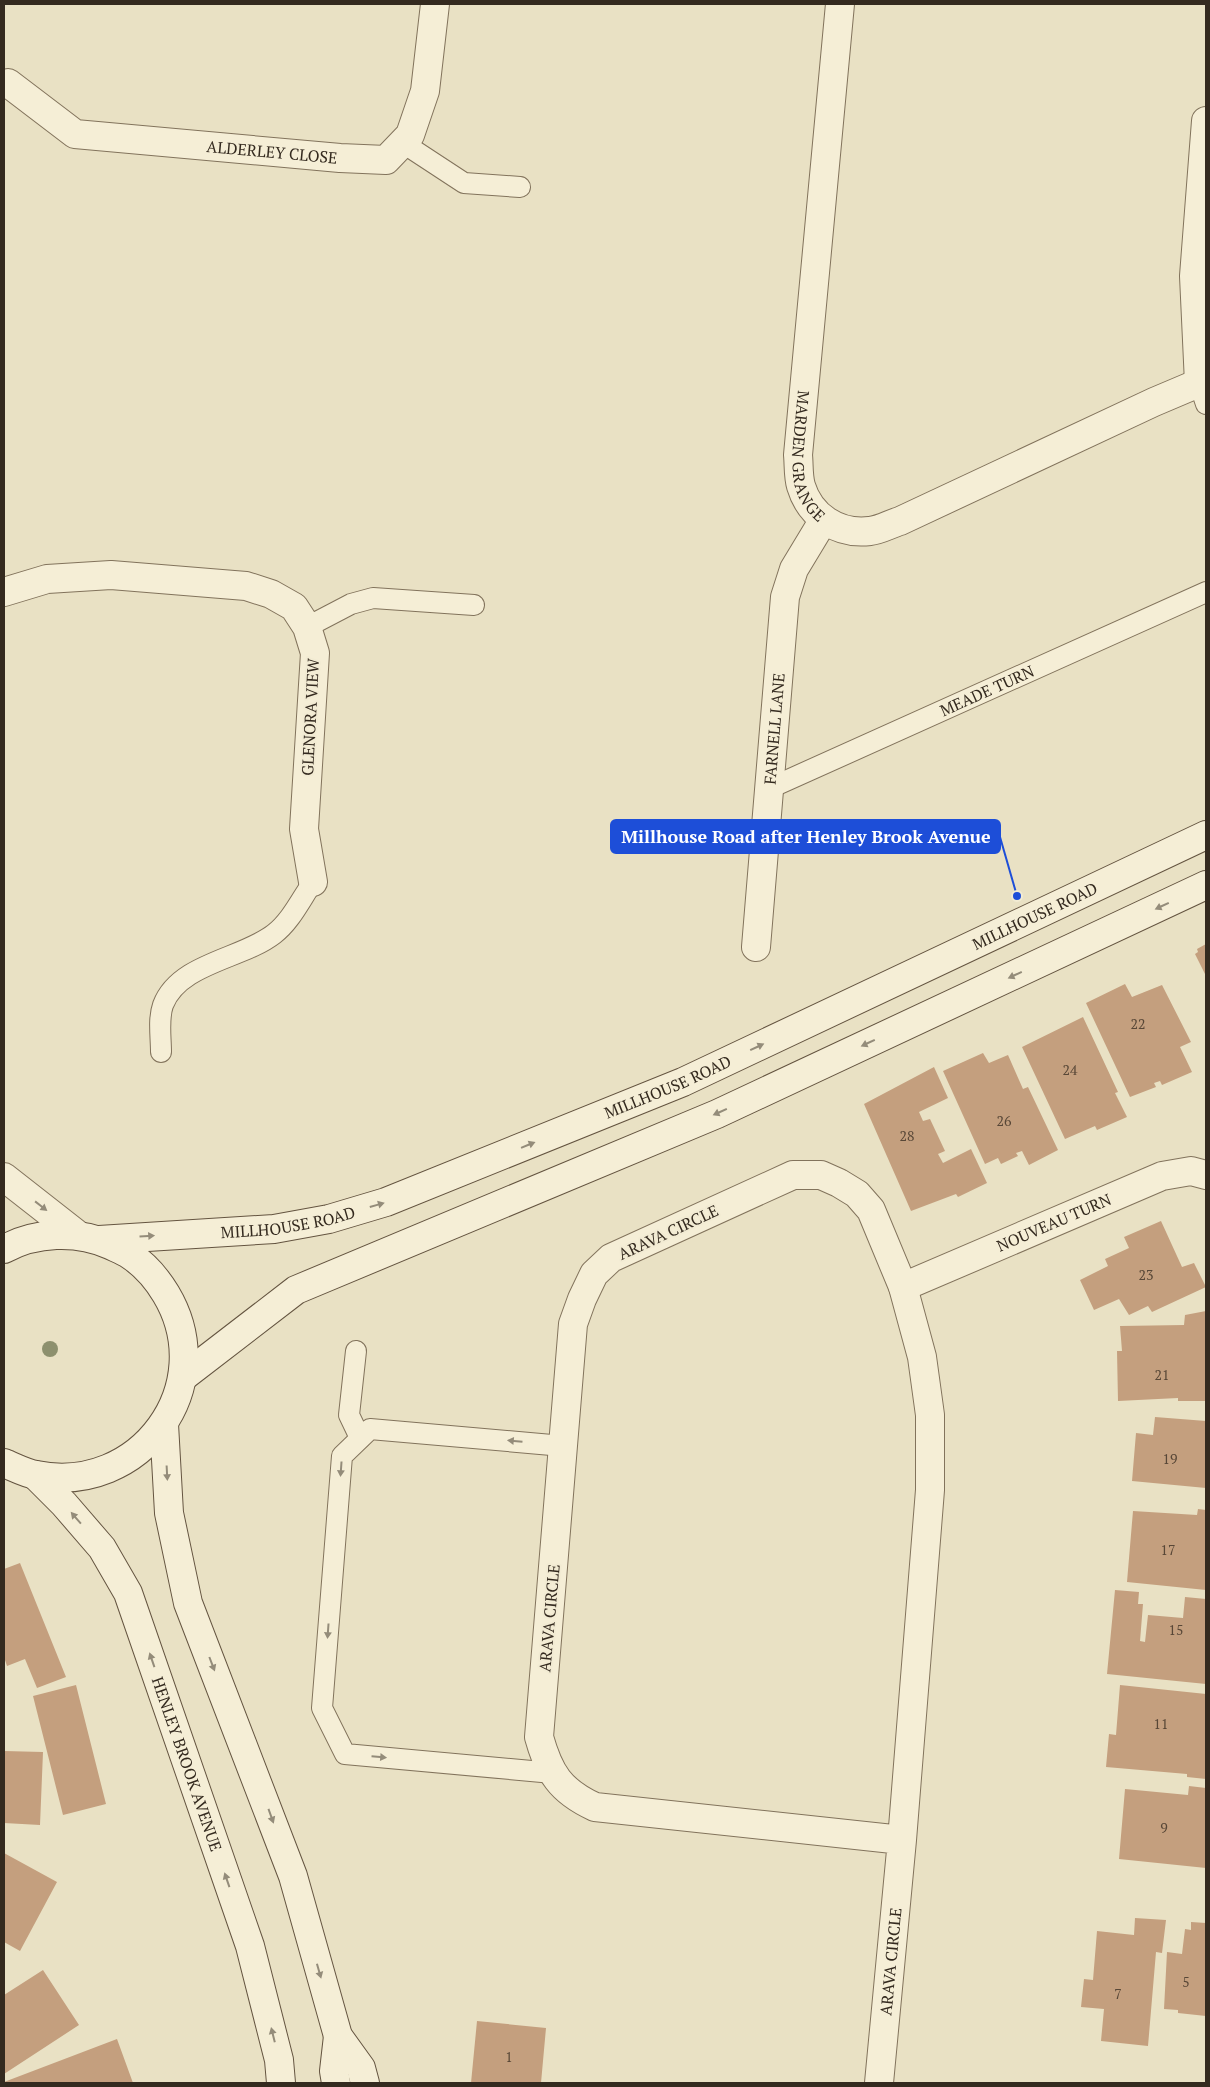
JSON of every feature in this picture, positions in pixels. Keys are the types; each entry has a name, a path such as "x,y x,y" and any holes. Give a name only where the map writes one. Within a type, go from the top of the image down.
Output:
{"street":[{"name":"ALDERLEY CLOSE","path":"8,83 75,134 340,158 386,160 410,136 425,91 434,4"},
{"name":"MARDEN GRANGE","path":"840,4 798,454 801,485 809,503 823,521 848,531 871,531 900,521 1154,402 1204,389"},
{"path":"1204,389 1194,276 1206,121"},
{"name":"FARNELL LANE","path":"756,947 785,597 794,569 823,521"},
{"name":"GLENORA VIEW","path":"4,592 48,579 111,575 246,586 271,594 294,607 308,627 315,653 304,828 313,882"},
{"name":"MILLHOUSE ROAD","path":"4,1249 41,1236 88,1238 274,1229 329,1219 386,1202 683,1082 1206,834"},
{"path":"183,1376 296,1290 717,1114 1206,885"},
{"name":"NOUVEAU TURN","path":"903,1287 1162,1176 1191,1171 1206,1175"},
{"name":"ARAVA CIRCLE","path":"880,2083 902,1840 930,1490 930,1415 922,1357 903,1287 871,1210 857,1194 821,1175 793,1174 611,1258 594,1274 582,1298 573,1324 538,1737 546,1763 559,1781 576,1798 595,1807 902,1840"},
{"path":"4,1178 88,1238 130,1255 156,1278 174,1308 184,1341 183,1376 176,1401 164,1424 139,1451 107,1470 71,1478 35,1475 4,1463"},
{"path":"164,1424 169,1513 188,1603 293,1876 338,2036 362,2068 365,2083"},
{"name":"HENLEY BROOK AVENUE","path":"35,1475 64,1504 102,1548 128,1593 250,1946 279,2060 281,2083"},
{"path":"336,2083 334,2070 338,2036"}],"lane":[{"path":"404,143 464,183 520,187"},
{"name":"MEADE TURN","path":"768,789 1206,592"},
{"path":"308,627 351,604 373,598 474,605"},
{"name":"GLENORA VIEW","path":"161,1052 163,1006 172,989 188,975 258,944 274,934 284,925 313,882"},
{"path":"356,1352 349,1415 360,1438"},
{"path":"553,1773 345,1754 322,1708 342,1456 370,1429 563,1446"}],"building":[{"path":"1206,944 1206,976 1195,954 1198,952 1197,949"},
{"path":"1125,984 1132,997 1162,985 1191,1042 1180,1047 1192,1072 1162,1085 1160,1081 1154,1083 1156,1087 1130,1097 1086,1003"},
{"path":"1083,1017 1118,1092 1115,1093 1127,1117 1097,1130 1095,1126 1065,1139 1022,1047"},
{"path":"983,1053 989,1063 1008,1055 1023,1089 1028,1087 1058,1150 1029,1165 1022,1151 1016,1153 1018,1156 1001,1164 998,1158 985,1164 943,1071"},
{"path":"934,1067 948,1098 919,1112 923,1121 930,1119 945,1151 938,1154 943,1163 971,1149 987,1183 958,1197 956,1194 911,1211 864,1104"},
{"path":"1161,1221 1182,1267 1194,1263 1206,1287 1152,1312 1148,1306 1129,1315 1119,1299 1094,1310 1080,1280 1108,1266 1105,1259 1129,1248 1124,1237"},
{"path":"1206,1311 1206,1401 1178,1401 1178,1398 1118,1401 1117,1351 1122,1351 1120,1326 1184,1325 1185,1315"},
{"path":"1155,1417 1206,1421 1206,1488 1132,1481 1136,1433 1153,1435"},
{"path":"1198,1509 1206,1510 1206,1590 1127,1582 1133,1511 1197,1515"},
{"path":"20,1563 66,1677 37,1688 25,1659 7,1666 4,1657 4,1569"},
{"path":"1115,1590 1139,1592 1138,1604 1143,1604 1140,1641 1145,1642 1148,1615 1183,1618 1185,1597 1206,1599 1206,1684 1107,1674"},
{"path":"76,1685 106,1804 63,1815 33,1696"},
{"path":"1120,1685 1206,1694 1206,1779 1187,1777 1187,1774 1106,1767 1109,1734 1116,1735"},
{"path":"4,1751 43,1752 40,1825 4,1823"},
{"path":"1189,1786 1206,1788 1206,1868 1119,1859 1125,1789 1188,1795"},
{"path":"4,1853 57,1882 20,1951 4,1942"},
{"path":"1135,1918 1166,1920 1162,1953 1156,1952 1148,2046 1101,2041 1104,2009 1081,2007 1084,1979 1093,1980 1097,1931 1134,1935"},
{"path":"1191,1922 1206,1923 1206,2016 1178,2013 1178,2010 1164,2009 1167,1952 1182,1954 1185,1929 1191,1930"},
{"path":"43,1970 79,2025 4,2074 4,1995"},
{"path":"477,2021 546,2028 541,2083 471,2083"},
{"path":"117,2039 133,2083 4,2083 4,2082"}],"place":[{"name":"Millhouse Road after Henley Brook Avenue","path":"1017,896"}]}
